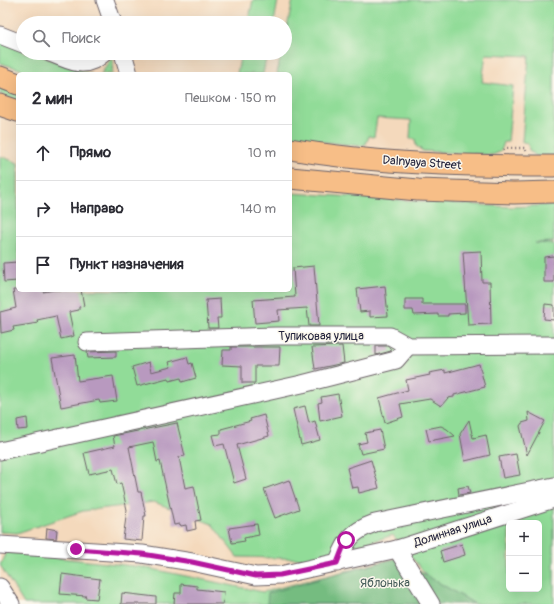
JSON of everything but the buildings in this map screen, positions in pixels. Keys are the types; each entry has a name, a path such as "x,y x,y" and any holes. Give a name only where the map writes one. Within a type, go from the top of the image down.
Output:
{"main road":[{"path":"0,77 16,83"},
{"path":"0,104 16,110"},
{"name":"Dalnyaya Street","path":"292,149 401,162 469,166 554,166"},
{"path":"292,178 418,190 514,193 554,192"}],"street":[{"path":"105,0 111,16"},
{"path":"0,35 16,41"},
{"path":"69,60 80,64 89,64 94,60"},
{"path":"125,60 128,72"},
{"name":"Тупиковая улица","path":"87,342 276,336 390,336 408,346 554,345"},
{"path":"0,451 287,387 396,360 408,346"},
{"path":"337,563 346,540 362,528 375,523 554,486"},
{"name":"Долинная улица","path":"0,545 142,554 192,562 256,576 280,575 337,563 376,552 397,549 554,499"},
{"path":"397,549 431,604"},
{"path":"0,587 11,604"}],"green space":[{"path":"253,0 278,0 275,16 250,16"},
{"path":"293,0 552,0 554,4 554,156 536,156 529,150 528,143 522,142 529,56 486,54 482,82 513,86 508,142 504,142 500,151 495,154 423,151 416,146 415,139 410,139 411,120 377,118 374,137 369,136 366,144 360,146 292,138 292,72 277,72 280,60 292,60 292,16 289,16"},
{"path":"0,41 16,47 16,60 52,60 86,72 29,72 0,63"},
{"path":"110,60 113,60 112,72 102,72"},
{"path":"240,60 266,60 263,72 237,72"},
{"path":"0,87 16,93 16,100 0,94"},
{"path":"0,156 16,162 16,292 292,292 292,193 511,207 554,205 554,242 535,243 554,244 554,604 475,604 428,577 393,535 317,559 237,557 212,524 154,502 83,511 17,533 0,532"},
{"path":"6,552 142,567 263,592 397,558 420,604 24,604 0,565"},
{"name":"Яблонька","path":"397,558 475,604 267,604 268,593"}],"route":[{"path":"76,549 142,554 192,562 240,574 256,576 280,575 337,563 346,540"}]}
